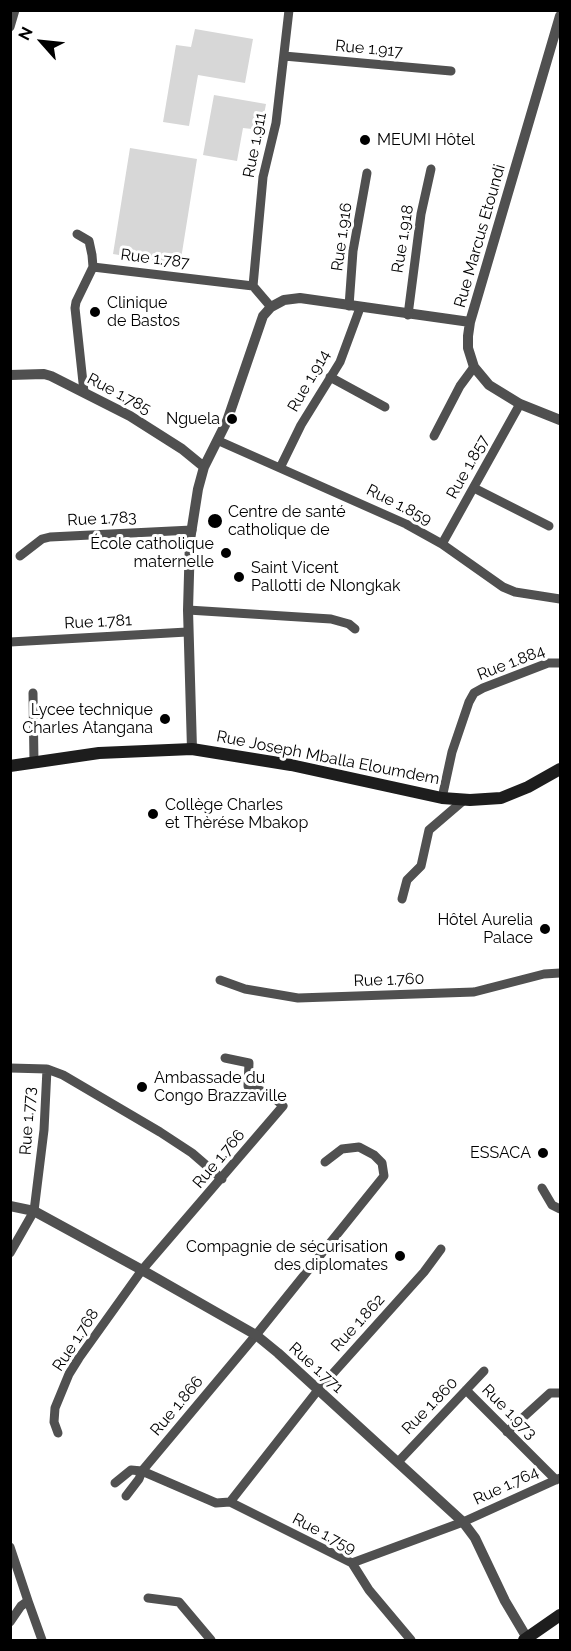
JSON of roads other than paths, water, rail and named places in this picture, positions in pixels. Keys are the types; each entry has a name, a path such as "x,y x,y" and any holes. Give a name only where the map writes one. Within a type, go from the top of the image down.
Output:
{"main road":[{"name":"Rue Joseph Mballa Eloumdem","path":"10,766 99,753 192,749 291,765 442,798 486,801 501,798 528,787 561,769"},
{"path":"526,1639 561,1615"}],"street":[{"path":"10,27 15,10"},
{"name":"Rue 1.911","path":"253,286 263,177 276,123 289,10"},
{"name":"Rue Marcus Etoundi","path":"474,367 468,348 470,322 561,16"},
{"name":"Rue 1.917","path":"284,56 451,71"},
{"name":"Rue 1.918","path":"408,315 421,214 431,169"},
{"name":"Rue 1.916","path":"355,307 353,252 367,173"},
{"path":"77,234 89,241 93,267 75,308 84,392"},
{"name":"Rue 1.787","path":"93,267 253,286"},
{"path":"253,286 271,307"},
{"path":"192,749 187,632 192,530 198,489 204,467 227,422 263,316 271,307 284,300 300,298 470,322"},
{"name":"Rue 1.914","path":"280,468 301,425 340,362 355,307"},
{"path":"434,436 460,386 474,367 489,385 520,404 561,420"},
{"name":"Rue 1.785","path":"10,375 44,374 84,392 158,433 204,467"},
{"path":"330,377 385,407"},
{"name":"Rue 1.857","path":"442,544 520,404"},
{"name":"Rue 1.859","path":"219,441 367,505 442,544 503,587 515,592 561,599"},
{"path":"474,488 549,526"},
{"name":"Rue 1.783","path":"20,556 42,539 50,537 192,530"},
{"path":"188,610 331,619 349,624 355,629"},
{"name":"Rue 1.781","path":"10,642 187,632"},
{"name":"Rue 1.884","path":"442,798 452,752 474,693 483,687 548,663 561,663"},
{"path":"33,693 34,763"},
{"path":"402,899 407,880 421,866 429,830 464,800"},
{"path":"560,974 561,968"},
{"name":"Rue 1.760","path":"220,980 245,989 298,998 474,992 544,974 560,974"},
{"name":"Rue 1.766","path":"142,1270 284,1106 270,1094 248,1086 249,1063 225,1058"},
{"name":"Rue 1.773","path":"10,1068 47,1068 160,1132 192,1153 222,1179"},
{"name":"Rue 1.773","path":"34,1211 45,1130 47,1068"},
{"name":"Rue 1.866","path":"115,1483 131,1470 142,1471 256,1335 384,1176 382,1163 374,1155 359,1147 342,1149 325,1162"},
{"path":"542,1188 552,1205 561,1209"},
{"name":"Rue 1.771","path":"10,1206 34,1211 256,1335 463,1522 480,1545 505,1601 526,1639"},
{"path":"10,1253 34,1211"},
{"name":"Rue 1.862","path":"230,1502 318,1390 441,1250"},
{"name":"Rue 1.768","path":"58,1433 53,1415 69,1374 142,1270"},
{"name":"Rue 1.860","path":"398,1462 484,1371"},
{"name":"Rue 1.973","path":"466,1390 558,1479"},
{"path":"507,1432 550,1393 561,1393"},
{"path":"126,1496 142,1471 216,1503 230,1502"},
{"name":"Rue 1.764","path":"352,1563 463,1522 558,1479"},
{"name":"Rue 1.759","path":"230,1502 352,1563 369,1590 411,1641"},
{"path":"10,1547 24,1604 42,1641"},
{"path":"148,1598 179,1602 211,1641"},
{"path":"10,1600 24,1604"},
{"path":"10,1622 24,1604"}],"place":[{"name":"MEUMI Hôtel","path":"365,140"},
{"name":"Clinique de Bastos","path":"95,312"},
{"name":"Nguela","path":"232,419"},
{"name":"Centre de santé catholique de","path":"215,521"},
{"name":"École catholique maternelle","path":"226,553"},
{"name":"Saint Vicent Pallotti de Nlongkak","path":"239,577"},
{"name":"Lycee technique Charles Atangana","path":"165,719"},
{"name":"Collège Charles et Thèrése Mbakop","path":"153,814"},
{"name":"Hôtel Aurelia Palace","path":"545,929"},
{"name":"Ambassade du Congo Brazzaville","path":"142,1087"},
{"name":"ESSACA","path":"543,1153"},
{"name":"Compagnie de sécurisation des diplomates","path":"400,1256"}]}
